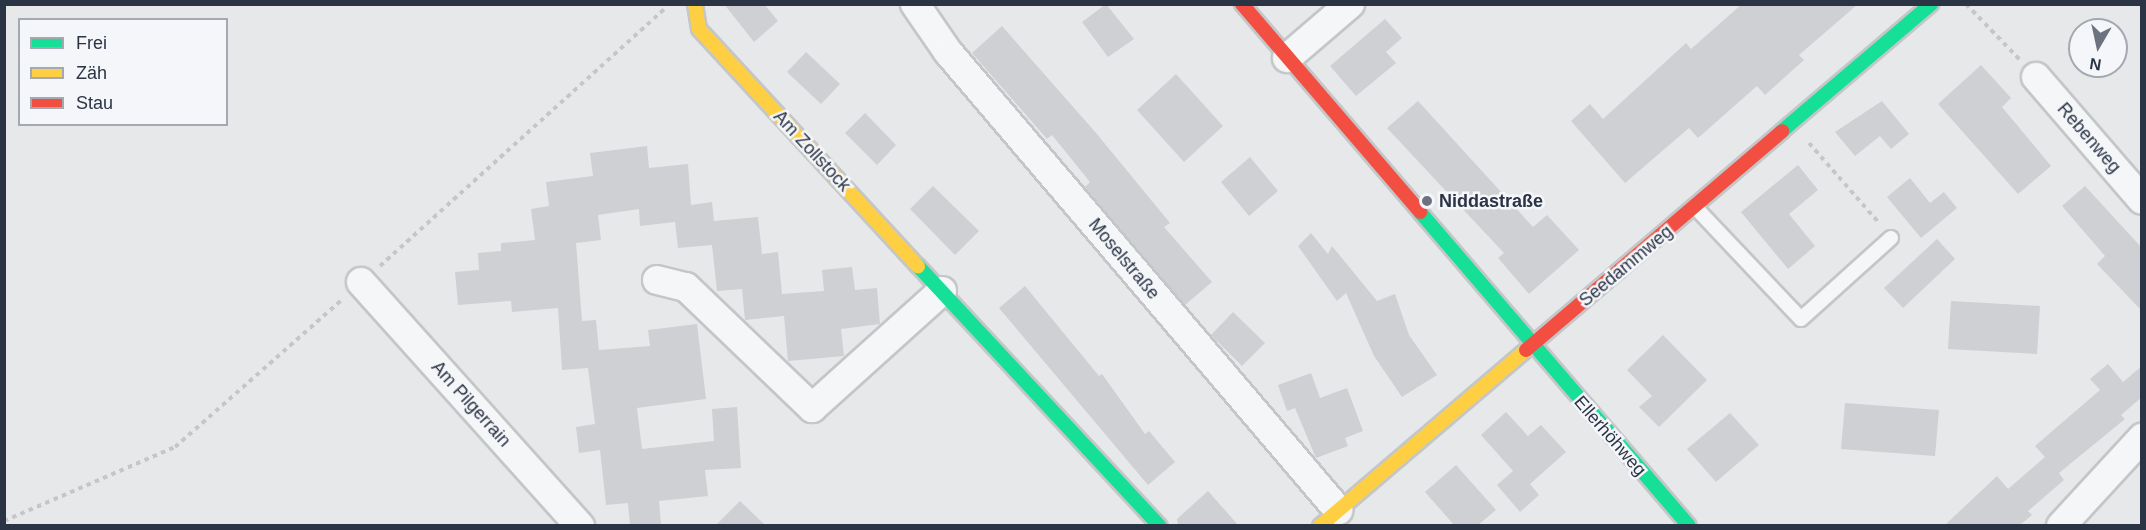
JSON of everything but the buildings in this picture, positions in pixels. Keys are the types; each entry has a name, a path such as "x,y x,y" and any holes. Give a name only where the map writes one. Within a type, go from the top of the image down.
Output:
{"street":[{"name":"Am Zollstock","path":"695,4 699,29 1160,525"},
{"name":"Moselstraße","path":"915,4 948,52 1329,518"},
{"path":"1242,4 1531,346"},
{"path":"1287,58 1350,4"},
{"name":"Seedammweg","path":"1329,518 1793,125 1931,4"},
{"name":"Rebenweg","path":"2036,77 2142,200"},
{"path":"657,280 686,287 812,408 942,291"},
{"name":"Am Pilgerrain","path":"361,282 580,525"},
{"name":"Ellerhöhweg","path":"1531,346 1689,525"},
{"path":"2061,525 2142,438"}],"lane":[{"path":"1695,207 1801,319 1892,237"}],"path":[{"path":"4,521 176,447 670,4"},
{"path":"1966,4 2036,77"},
{"path":"1793,125 1892,237"}],"traffic: fast":[{"path":"1782,131 1931,4"},
{"path":"1420,212 1689,526"},
{"path":"918,266 1160,526"}],"traffic: slow":[{"path":"695,4 699,29 918,266"},
{"path":"1320,526 1526,350"}],"traffic: jam":[{"path":"1242,4 1420,212"},
{"path":"1526,350 1782,131"}],"place":[{"name":"Niddastraße","path":"1427,201"}]}
